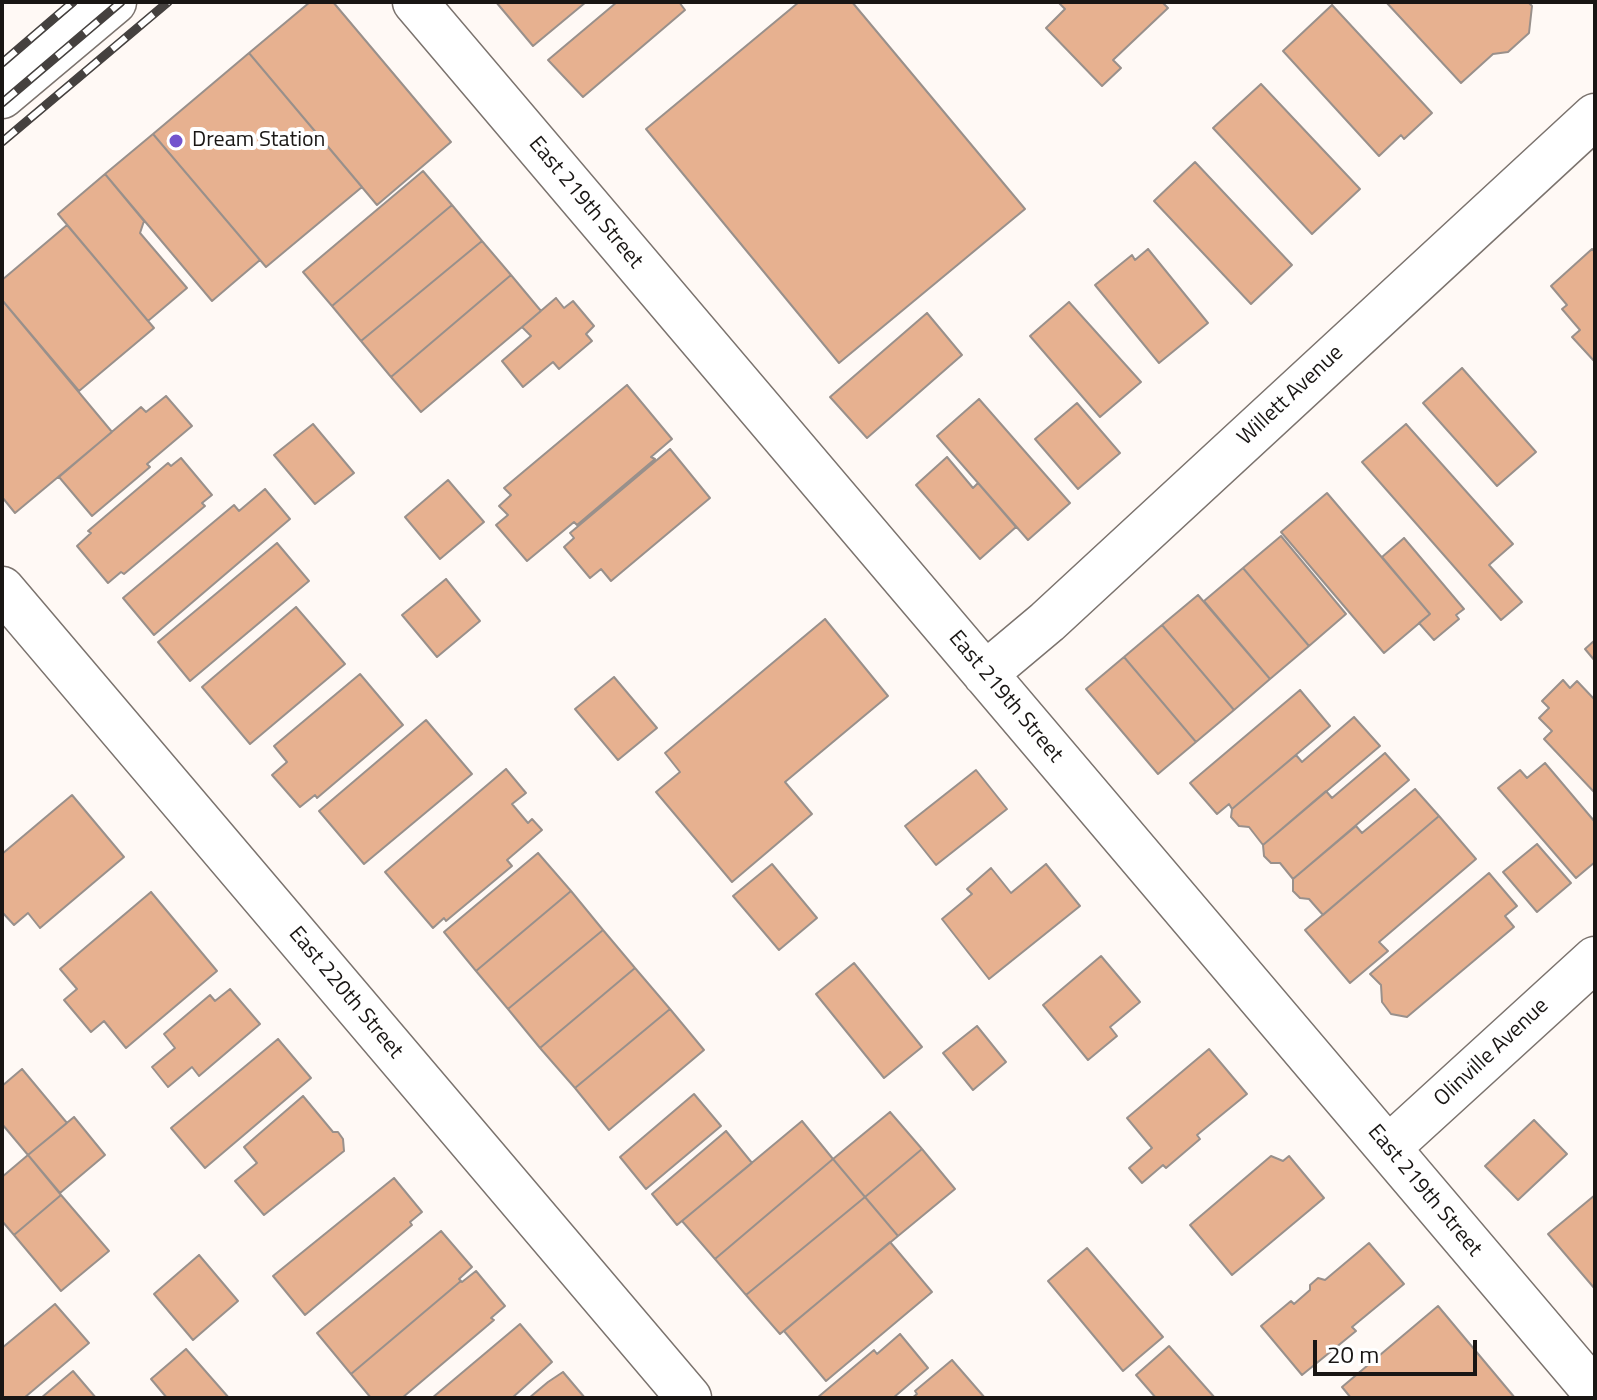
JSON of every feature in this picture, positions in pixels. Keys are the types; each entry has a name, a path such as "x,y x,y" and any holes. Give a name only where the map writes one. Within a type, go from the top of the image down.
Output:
{"street":[{"path":"2,96 114,2"},
{"name":"East 219th Street","path":"415,2 1595,1392"},
{"name":"Willett Avenue","path":"985,674 1047,622 1595,116"},
{"name":"East 220th Street","path":"2,589 689,1398"},
{"name":"Olinville Avenue","path":"1388,1148 1595,959"}],"building":[{"path":"310,2 333,2 451,142 377,205 249,53"},
{"path":"496,2 586,2 533,46"},
{"path":"617,2 679,2 685,10 583,97 548,60"},
{"path":"799,2 852,2 1025,209 839,363 646,129"},
{"path":"1058,2 1162,2 1168,8 1113,60 1121,68 1102,86 1046,28 1065,9"},
{"path":"1386,2 1528,2 1532,6 1529,33 1508,52 1493,54 1461,83"},
{"path":"1332,5 1432,113 1404,139 1401,135 1379,156 1283,51"},
{"path":"249,53 362,187 266,267 153,134"},
{"path":"1261,84 1360,189 1312,234 1213,128"},
{"path":"153,134 260,260 212,301 105,174"},
{"path":"1195,162 1292,265 1251,304 1154,201"},
{"path":"423,171 452,205 332,306 303,272"},
{"path":"105,174 144,221 140,233 187,288 148,321 58,214"},
{"path":"452,205 482,241 361,341 332,306"},
{"path":"67,225 154,328 79,391 2,300 2,280"},
{"path":"482,241 511,275 391,377 361,341"},
{"path":"1148,249 1208,323 1159,363 1095,285 1132,255 1135,260"},
{"path":"1592,249 1595,252 1595,362 1572,337 1580,330 1562,309 1567,305 1551,286"},
{"path":"511,275 541,311 421,412 391,377"},
{"path":"556,298 564,308 573,301 594,326 586,334 592,341 559,369 553,362 523,387 502,361 531,336 522,327"},
{"path":"2,300 112,432 15,513 2,497"},
{"path":"1069,302 1141,382 1100,417 1030,336"},
{"path":"927,313 962,355 867,438 830,397"},
{"path":"1462,368 1536,452 1497,486 1423,403"},
{"path":"627,385 672,439 651,457 655,459 577,525 574,522 527,561 496,525 508,515 499,506 511,495 504,488"},
{"path":"166,396 192,426 92,516 59,477 141,407 146,412"},
{"path":"979,399 1070,503 1028,540 937,436"},
{"path":"1077,403 1120,453 1078,489 1035,439"},
{"path":"313,424 354,473 315,504 274,455"},
{"path":"1406,424 1513,544 1489,565 1522,602 1501,620 1362,462"},
{"path":"670,449 710,498 611,581 601,569 590,578 564,547 574,538 570,533"},
{"path":"947,457 973,488 978,483 1016,527 980,559 916,485"},
{"path":"181,458 212,495 202,503 205,506 124,574 121,572 108,583 77,546 91,533 88,531 168,463 171,466"},
{"path":"448,480 484,522 440,559 405,517"},
{"path":"265,489 290,519 154,635 123,598 234,505 239,511"},
{"path":"1327,493 1430,614 1384,653 1281,532"},
{"path":"1281,536 1346,614 1309,646 1243,568"},
{"path":"1404,538 1464,609 1456,615 1459,619 1434,640 1419,623 1430,614 1382,557"},
{"path":"277,543 309,581 190,681 158,642"},
{"path":"1243,568 1309,646 1270,679 1204,601"},
{"path":"446,579 480,621 437,657 402,615"},
{"path":"1198,595 1270,679 1234,710 1162,625"},
{"path":"296,607 345,664 250,744 202,687"},
{"path":"825,619 888,696 785,782 812,814 732,882 656,792 680,772 665,753"},
{"path":"1162,625 1234,710 1196,742 1124,657"},
{"path":"1595,640 1595,661 1585,649"},
{"path":"1124,657 1196,742 1158,774 1086,689"},
{"path":"360,674 403,725 317,798 315,795 300,807 272,775 287,762 274,746"},
{"path":"614,677 657,728 618,760 575,709"},
{"path":"1563,680 1570,688 1577,681 1595,700 1595,793 1544,739 1552,731 1539,718 1549,708 1542,701"},
{"path":"1300,690 1330,726 1232,809 1229,804 1217,814 1190,783"},
{"path":"1354,717 1380,746 1263,845 1249,827 1239,826 1231,817 1232,809 1296,755 1302,762"},
{"path":"426,720 472,774 364,864 319,811"},
{"path":"1385,753 1409,780 1293,879 1280,863 1271,863 1264,856 1263,845 1326,791 1332,798"},
{"path":"1545,763 1595,822 1595,862 1576,878 1498,788 1520,770 1527,778"},
{"path":"506,769 526,793 512,804 528,823 532,819 542,830 507,860 512,866 446,921 444,918 433,928 385,872"},
{"path":"976,770 1007,809 936,865 905,826"},
{"path":"1415,789 1439,816 1323,915 1309,899 1300,898 1293,891 1293,879 1356,826 1362,833"},
{"path":"72,795 124,857 40,928 28,913 14,925 2,912 2,854"},
{"path":"1439,816 1476,859 1379,942 1388,951 1350,983 1305,930"},
{"path":"1537,844 1571,883 1537,912 1503,872"},
{"path":"538,853 571,891 476,971 444,932"},
{"path":"772,864 817,918 779,950 733,896"},
{"path":"1046,864 1080,906 989,979 942,919 972,894 967,889 991,868 1011,893"},
{"path":"1489,873 1517,906 1505,916 1514,927 1407,1017 1391,1014 1382,1002 1381,985 1370,974"},
{"path":"571,891 603,930 508,1009 476,971"},
{"path":"151,892 217,971 126,1048 104,1021 91,1032 64,1000 77,989 60,969"},
{"path":"603,930 635,968 540,1048 508,1009"},
{"path":"1101,956 1140,1002 1110,1027 1117,1036 1088,1060 1043,1005"},
{"path":"854,963 922,1047 884,1078 816,994"},
{"path":"635,968 670,1009 575,1088 540,1048"},
{"path":"230,989 260,1024 199,1076 192,1067 168,1087 152,1067 175,1048 164,1034 210,995 215,1001"},
{"path":"670,1009 704,1050 609,1130 575,1088"},
{"path":"977,1026 1006,1062 973,1090 943,1053"},
{"path":"278,1039 311,1078 205,1168 171,1128"},
{"path":"1209,1049 1247,1094 1197,1135 1200,1139 1166,1168 1163,1165 1142,1183 1129,1168 1152,1148 1127,1118"},
{"path":"22,1069 67,1123 28,1155 2,1124 2,1086"},
{"path":"694,1094 721,1126 646,1189 620,1157"},
{"path":"303,1096 333,1132 338,1132 343,1139 344,1151 264,1215 235,1181 257,1163 244,1147"},
{"path":"890,1112 922,1149 865,1197 833,1159"},
{"path":"74,1117 105,1155 60,1193 28,1155"},
{"path":"1534,1120 1567,1154 1518,1200 1485,1166"},
{"path":"802,1121 833,1159 715,1259 682,1221"},
{"path":"726,1131 752,1163 677,1225 652,1194"},
{"path":"922,1149 955,1189 898,1236 865,1197"},
{"path":"28,1155 61,1195 14,1235 2,1221 2,1177"},
{"path":"1271,1156 1283,1161 1289,1156 1324,1198 1232,1275 1190,1225"},
{"path":"833,1159 865,1197 746,1295 715,1259"},
{"path":"394,1178 422,1212 410,1222 412,1225 305,1315 273,1276"},
{"path":"61,1195 109,1251 61,1291 14,1235"},
{"path":"1595,1195 1595,1289 1548,1234"},
{"path":"865,1197 898,1236 780,1334 746,1295"},
{"path":"441,1231 472,1267 459,1279 461,1281 351,1374 317,1333"},
{"path":"890,1242 932,1292 826,1381 784,1331"},
{"path":"1369,1243 1404,1284 1352,1327 1356,1331 1302,1375 1261,1326 1291,1301 1294,1304 1318,1278 1325,1280"},
{"path":"1087,1248 1163,1337 1123,1371 1048,1281"},
{"path":"199,1255 238,1301 193,1340 154,1294"},
{"path":"476,1271 505,1306 491,1318 494,1320 402,1398 371,1398 351,1374"},
{"path":"55,1304 89,1343 24,1398 2,1398 2,1348"},
{"path":"1438,1306 1515,1398 1351,1398 1342,1387"},
{"path":"520,1324 552,1362 512,1398 432,1398"},
{"path":"900,1334 928,1368 893,1398 817,1398 874,1350 877,1354"},
{"path":"1169,1346 1215,1398 1156,1398 1136,1375"},
{"path":"186,1349 229,1398 167,1398 151,1379"},
{"path":"952,1360 985,1398 912,1398 917,1394 915,1391"},
{"path":"73,1371 96,1398 41,1398"},
{"path":"563,1372 585,1398 529,1398 548,1382"}],"railway":[{"path":"2,63 73,2"},
{"path":"2,103 121,2"},
{"path":"2,142 168,2"}],"place":[{"name":"Dream Station","path":"176,141"}]}
